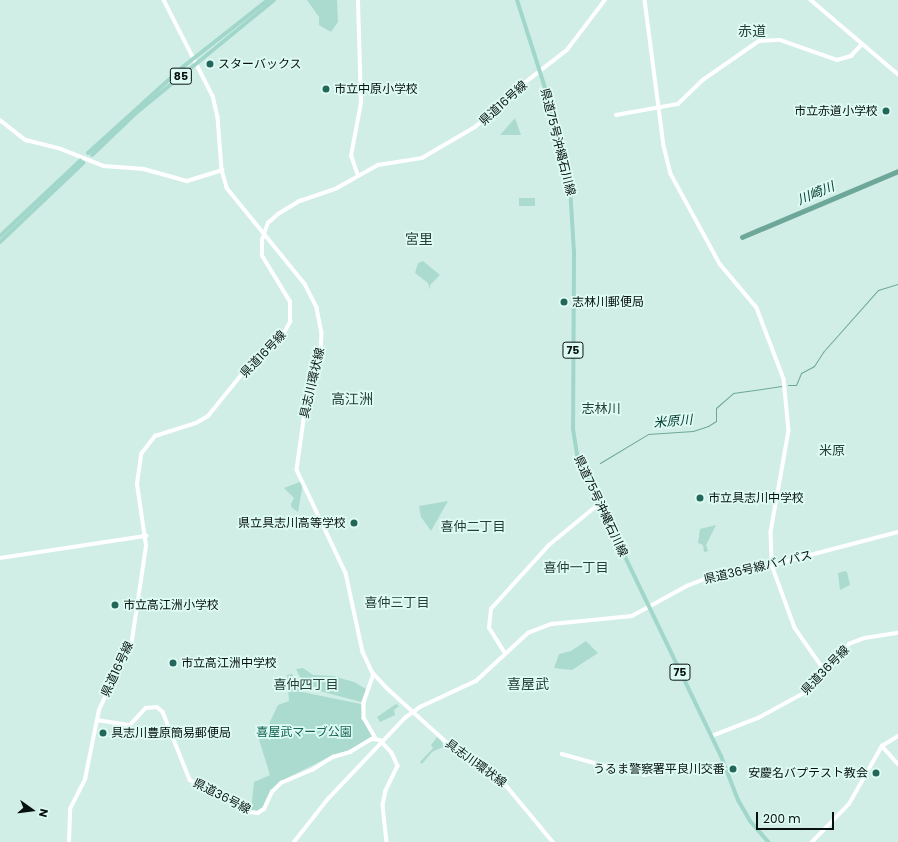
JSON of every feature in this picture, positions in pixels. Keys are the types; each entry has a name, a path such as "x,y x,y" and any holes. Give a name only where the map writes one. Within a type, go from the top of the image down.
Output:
{"main road":[{"name":"具志川環状線","path":"164,0 196,60 216,107 222,170 233,198 310,292 321,325 321,350 304,420 297,470 346,573 358,639 374,674 413,712 462,756 506,784 553,842"},
{"name":"85","path":"90,154 196,60 268,0"},
{"name":"85","path":"196,60 274,0"},
{"path":"358,0 361,103 351,156 358,176"},
{"name":"県道75号沖縄石川線","path":"517,0 542,79 567,171 572,198 574,441 580,465 712,736 746,814 768,842"},
{"name":"県道16号線","path":"69,842 70,809 84,779 103,697 132,640 146,536 137,484 137,468 144,447 155,436 196,423 208,416 243,373 288,327 291,316 290,302 263,260 261,248 264,234 273,217 292,205 337,188 386,163 415,160 433,152 487,119 539,71 567,50 605,0"},
{"path":"645,0 658,109 666,159 673,180 720,264 757,308 784,379 789,431 771,532 772,565 794,628 825,671"},
{"path":"811,0 898,74"},
{"path":"616,115 658,109 678,104 704,80 759,42 780,40 837,60 851,56 862,44"},
{"path":"531,78 542,79"},
{"path":"0,120 26,140 61,149 104,166 144,169 187,181 222,170"},
{"path":"0,236 81,162 0,242"},
{"path":"504,652 488,628 491,609 549,545 599,504"},
{"name":"県道36号線バイパス","path":"413,712 476,681 504,652 523,636 543,626 632,616 700,580 772,565 898,532"},
{"path":"0,558 146,536"},
{"name":"県道36号線","path":"712,736 758,718 797,698 810,688 849,644 865,638 898,633"},
{"path":"374,674 364,703 364,718 376,739 382,741 392,753 398,766 386,791 383,805 387,842"},
{"name":"県道36号線","path":"97,720 130,725 146,708 157,707 163,712 190,780 251,812 258,813 264,808 272,792 281,783 376,739"},
{"path":"294,842 328,799 382,741 413,712"},
{"path":"812,842 849,804 882,746 898,736"},
{"path":"882,746 898,764"},
{"path":"562,754 609,767"},
{"path":"644,775 678,767 724,764"}],"green space":[{"path":"307,0 337,0 338,22 331,32 319,25 319,17"},
{"path":"515,118 521,135 500,135"},
{"path":"519,198 535,198 535,206 519,206"},
{"path":"423,261 440,275 430,285 430,290 428,283 415,273 418,263"},
{"path":"302,481 303,483 298,512 292,508 291,504 294,498 284,488"},
{"path":"448,501 431,531 421,517 419,506"},
{"path":"716,525 706,545 708,551 704,552 703,545 698,543 700,529"},
{"path":"845,571 847,572 850,585 840,590 838,573"},
{"path":"586,641 598,653 572,670 554,668 559,654 571,651"},
{"name":"喜屋武マーブ公園","path":"303,668 313,675 333,676 354,682 366,689 361,702 305,687 296,669"},
{"name":"喜屋武マーブ公園","path":"292,674 302,692 361,704 362,719 373,736 350,750 333,755 281,781 271,790 263,807 257,811 251,810 254,782 270,775 257,733 268,726 278,705 289,701 287,675"},
{"path":"396,704 399,706 394,710 395,715 380,722 377,717"},
{"path":"437,737 444,744 443,747 432,752 422,764 420,762 433,748 431,745"}],"waterway":[{"name":"川崎川","path":"742,237 898,171"},
{"name":"米原川","path":"788,385 796,385 801,373 814,366 823,352 878,290 898,284"},
{"name":"米原川","path":"600,463 648,434 693,431 708,426 716,421 716,408 733,393 782,386"}],"place":[{"name":"スターバックス","path":"210,64"},
{"name":"市立中原小学校","path":"326,89"},
{"name":"市立赤道小学校","path":"886,111"},
{"name":"志林川郵便局","path":"564,302"},
{"name":"市立具志川中学校","path":"700,498"},
{"name":"県立具志川高等学校","path":"354,523"},
{"name":"市立高江洲小学校","path":"115,605"},
{"name":"市立高江洲中学校","path":"173,663"},
{"name":"具志川豊原簡易郵便局","path":"103,733"},
{"name":"うるま警察署平良川交番","path":"733,769"},
{"name":"安慶名バプテスト教会","path":"876,773"}],"district":[{"name":"赤道","path":"752,31"},
{"name":"宮里","path":"419,239"},
{"name":"高江洲","path":"352,399"},
{"name":"志林川","path":"601,409"},
{"name":"米原","path":"832,451"},
{"name":"喜仲二丁目","path":"473,527"},
{"name":"喜仲一丁目","path":"576,568"},
{"name":"喜仲三丁目","path":"397,603"},
{"name":"喜屋武","path":"528,684"},
{"name":"喜仲四丁目","path":"306,685"}]}
